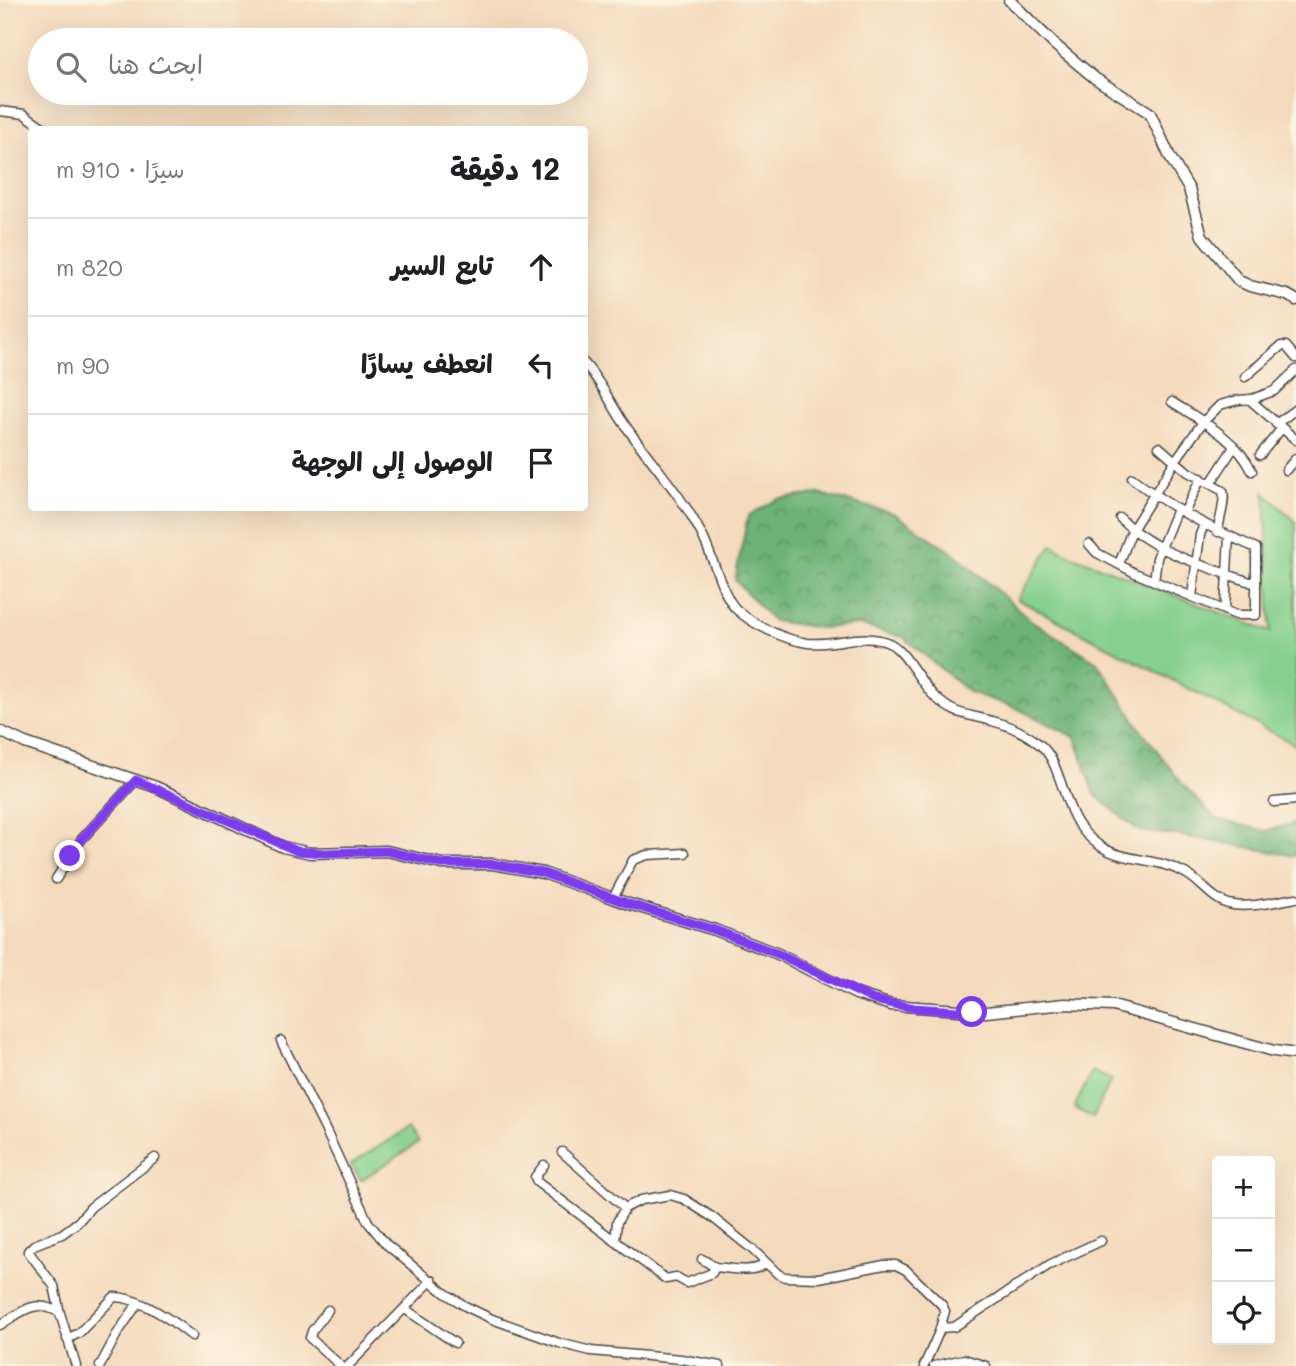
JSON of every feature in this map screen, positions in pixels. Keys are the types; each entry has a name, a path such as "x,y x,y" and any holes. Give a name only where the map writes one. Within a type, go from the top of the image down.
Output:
{"street":[{"path":"1009,0 1096,79 1150,113 1175,167 1189,189 1202,236 1239,281 1296,300"},
{"path":"0,111 24,114 41,126"},
{"path":"1245,377 1281,346 1286,346 1296,358"},
{"path":"588,369 636,442 687,509 707,545 734,608 764,626 808,643 853,638 893,645 904,655 923,685 948,708 966,716 998,722 1042,745 1050,757 1077,822 1096,845 1128,858 1180,870 1213,895 1232,905 1296,898"},
{"path":"1119,564 1132,530 1203,422 1220,405 1274,391 1296,370"},
{"path":"1249,399 1296,440"},
{"path":"1172,402 1234,447 1252,471"},
{"path":"1260,455 1279,426 1296,409"},
{"path":"1160,447 1175,461 1223,491 1225,499 1219,517 1218,532"},
{"path":"1210,484 1234,447"},
{"path":"1286,470 1296,458"},
{"path":"1090,544 1097,552 1154,581 1236,615 1256,615 1256,548 1218,532 1180,511 1132,478"},
{"path":"1154,581 1161,547 1201,478"},
{"path":"1120,518 1132,530 1161,547 1256,584"},
{"path":"1192,597 1200,535 1204,524"},
{"path":"1225,610 1229,536"},
{"path":"0,731 25,743 136,780 297,851 387,851 442,864 509,865 543,873 715,930 778,954 856,994 891,1005 986,1012 1065,1004 1113,1006 1273,1051 1296,1054"},
{"path":"56,879 81,840 136,780"},
{"path":"1274,802 1296,800"},
{"path":"613,898 633,860 647,855 685,853"},
{"path":"281,1041 368,1222 386,1244 445,1293 465,1306 503,1323 559,1343 591,1351 681,1359 720,1366"},
{"path":"562,1152 625,1208"},
{"path":"76,1366 54,1286 28,1251 34,1244 62,1234 106,1195 155,1158"},
{"path":"544,1164 535,1177 537,1182 666,1279 676,1277 687,1283 712,1273 715,1267"},
{"path":"615,1241 617,1222 625,1208 641,1200 670,1195 684,1199 729,1230 785,1277 808,1279 884,1265 901,1267 942,1305 945,1311 924,1366"},
{"path":"940,1328 954,1327 1049,1265 1101,1241"},
{"path":"702,1259 715,1267 750,1268 762,1267 766,1263"},
{"path":"348,1366 432,1280"},
{"path":"67,1339 79,1333 114,1297 138,1303 173,1321 192,1336"},
{"path":"100,1366 138,1303"},
{"path":"0,1325 36,1305 46,1306 60,1313"},
{"path":"405,1309 455,1343"},
{"path":"328,1310 312,1331 310,1338 341,1366"},
{"path":"933,1366 964,1359 986,1366"}],"green space":[{"path":"1265,493 1296,522 1296,745 1017,599 1052,545 1073,556 1271,632"},
{"path":"819,494 893,513 955,554 1032,621 1097,662 1140,728 1184,786 1216,819 1265,831 1296,823 1296,856 1184,836 1139,831 1095,795 1075,737 1016,708 969,692 903,637 858,625 821,628 773,621 735,580 748,516 778,499"},
{"path":"1092,1071 1111,1080 1093,1118 1074,1108"},
{"path":"408,1128 418,1143 361,1180 351,1164"}],"route":[{"path":"70,856 81,840 136,780 297,851 387,851 442,864 509,865 543,873 629,904 715,930 778,954 856,994 874,1000 914,1008 972,1012"}]}
